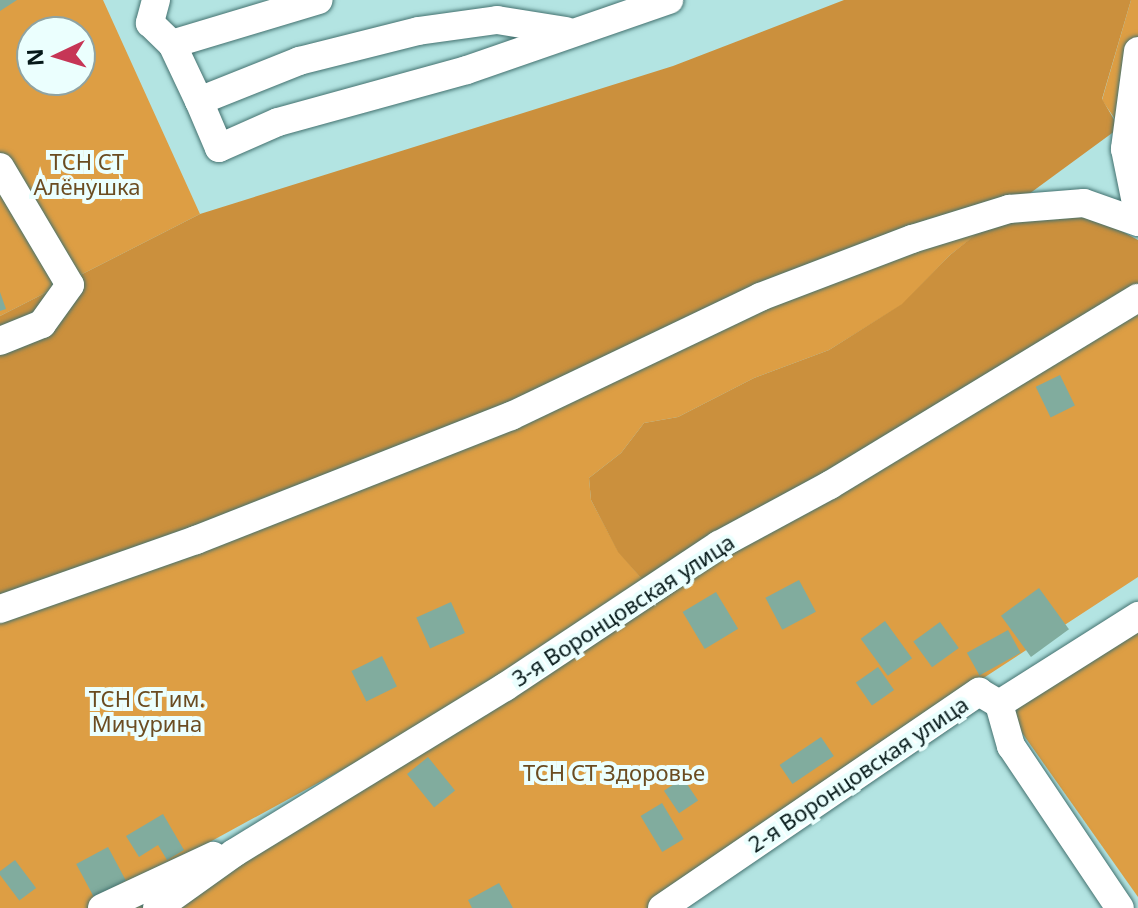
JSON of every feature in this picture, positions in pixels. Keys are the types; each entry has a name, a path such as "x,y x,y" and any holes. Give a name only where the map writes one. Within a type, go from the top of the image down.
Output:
{"street":[{"path":"156,0 150,23 172,44 219,148 278,122 467,70 567,32 669,0"},
{"path":"172,44 319,0"},
{"path":"199,101 299,61 418,31 497,20 567,32"},
{"path":"1138,51 1125,149 1138,213"},
{"path":"0,167 70,285 42,324 0,341"},
{"path":"0,609 196,540 511,416 760,297 912,239 1009,209 1084,203 1138,222"},
{"name":"3-я Воронцовская улица","path":"102,908 200,858 234,853 505,687 719,545 830,485 1138,298"},
{"name":"2-я Воронцовская улица","path":"662,908 979,692 999,704 1138,616"},
{"path":"999,704 1011,746 1120,908"},
{"path":"157,908 234,853"}],"green space":[{"name":"ТСН СТ Алёнушка","path":"0,0 103,0 200,214 0,316"},
{"path":"1131,0 1138,0 1138,153 1102,100"},
{"name":"ТСН СТ им. Мичурина","path":"1009,209 950,255 903,304 829,350 754,378 678,417 644,423 621,453 589,478 591,500 618,551 648,586 503,682 89,908 0,908 0,610"},
{"name":"ТСН СТ Здоровье","path":"1138,298 1138,577 763,822 657,908 131,908"},
{"path":"1138,609 1138,897 1008,713"}],"shaded area":[{"path":"844,0 1131,0 1102,99 1119,128 1010,208 1092,215 1138,240 1138,298 648,586 618,552 591,500 589,478 621,453 644,423 678,417 754,378 829,350 902,304 950,255 1005,211 0,602 0,316 200,214 673,66"}],"building":[{"path":"0,0 17,0 0,11"},
{"path":"0,292 6,309 0,311"},
{"path":"1060,375 1075,406 1051,417 1036,387"},
{"path":"799,580 816,612 782,630 765,598"},
{"path":"1039,588 1069,629 1031,657 1001,616"},
{"path":"716,592 738,629 705,649 683,612"},
{"path":"451,602 465,633 430,649 416,617"},
{"path":"885,621 912,658 888,676 861,639"},
{"path":"940,622 959,648 932,667 913,641"},
{"path":"1008,630 1021,653 979,676 967,653"},
{"path":"382,656 397,687 366,701 351,671"},
{"path":"878,667 894,690 872,705 856,682"},
{"path":"821,737 834,756 792,784 780,765"},
{"path":"428,757 455,790 434,807 407,774"},
{"path":"683,778 698,800 679,813 664,791"},
{"path":"662,803 684,839 662,852 641,816"},
{"path":"163,814 184,850 167,860 158,845 139,857 126,836"},
{"path":"108,847 126,881 94,897 76,864"},
{"path":"15,860 36,888 19,901 0,875 0,871"},
{"path":"499,883 513,908 472,908 468,900"}]}
